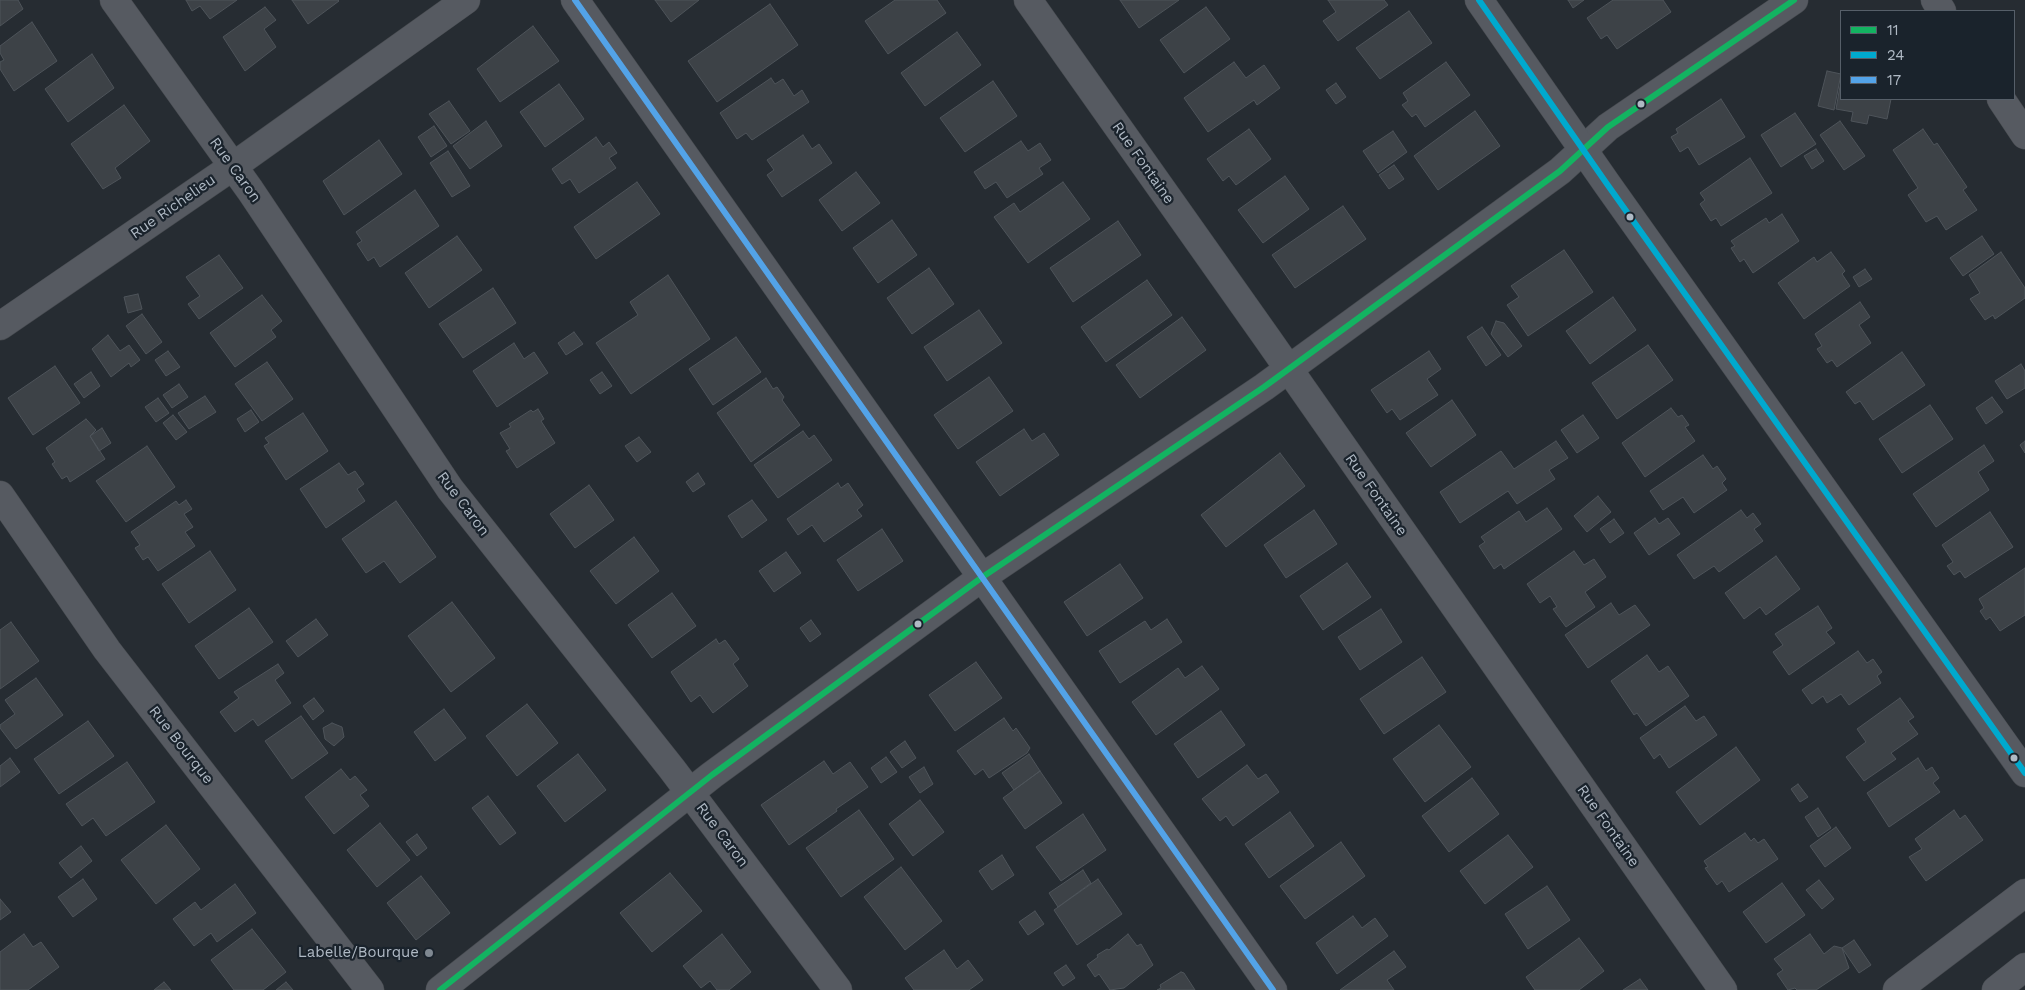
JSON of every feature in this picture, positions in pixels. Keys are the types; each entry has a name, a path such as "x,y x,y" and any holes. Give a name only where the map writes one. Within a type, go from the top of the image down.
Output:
{"street":[{"name":"Rue Caron","path":"114,0 250,190 450,489 690,794 838,990"},
{"name":"Rue Richelieu","path":"0,326 232,166 466,0"},
{"path":"575,0 1273,990"},
{"name":"Rue Fontaine","path":"1028,0 1289,369 1723,990"},
{"path":"1479,0 2025,773"},
{"path":"440,990 720,770 981,578 1289,369 1560,171 1608,127 1794,0"},
{"path":"2001,100 2025,135"},
{"name":"Rue Bourque","path":"0,495 108,650 370,990"},
{"path":"1897,990 2025,893"},
{"path":"1996,990 2025,967"}],"building":[{"path":"0,0 18,0 23,9 0,26"},
{"path":"186,0 237,0 210,19 200,6 192,11"},
{"path":"292,0 338,0 339,1 308,24"},
{"path":"655,0 699,0 671,22"},
{"path":"895,0 937,0 946,13 888,54 865,21"},
{"path":"1120,0 1179,0 1139,28"},
{"path":"1328,0 1384,0 1388,5 1338,41 1323,21 1336,12"},
{"path":"1568,0 1584,0 1573,8"},
{"path":"1613,0 1663,0 1671,12 1617,49 1607,35 1601,39 1587,18"},
{"path":"770,4 798,45 717,102 688,61"},
{"path":"265,7 276,20 264,29 276,47 245,71 223,37"},
{"path":"1206,7 1230,39 1184,73 1160,40"},
{"path":"1409,11 1432,43 1380,79 1356,48"},
{"path":"32,22 57,61 14,91 0,69 0,62 4,60 0,53 0,46"},
{"path":"533,26 559,61 500,102 477,69"},
{"path":"957,32 981,65 925,106 901,73"},
{"path":"92,54 114,88 68,122 45,89"},
{"path":"1234,62 1246,78 1264,65 1280,88 1257,105 1254,100 1208,132 1184,98"},
{"path":"1446,62 1470,95 1425,127 1416,114 1412,117 1402,105 1408,101 1403,93"},
{"path":"1827,71 1840,74 1834,110 1818,106"},
{"path":"771,78 775,84 783,79 794,96 802,90 809,102 752,140 746,133 737,139 720,113"},
{"path":"993,81 1017,116 965,152 940,118"},
{"path":"1336,83 1346,97 1336,104 1326,90"},
{"path":"559,84 584,119 545,147 520,112"},
{"path":"1840,87 1840,100 1891,100 1887,119 1869,115 1867,124 1851,121 1853,112 1836,109"},
{"path":"1721,99 1745,137 1699,165 1688,147 1680,152 1671,137 1678,133 1676,129"},
{"path":"449,101 470,131 451,144 429,114"},
{"path":"124,105 150,141 115,168 121,178 103,189 71,144"},
{"path":"1475,111 1500,146 1438,190 1414,156"},
{"path":"1795,113 1816,144 1781,167 1761,135"},
{"path":"486,121 502,146 470,169 453,146"},
{"path":"1840,121 1865,156 1844,170 1820,135"},
{"path":"434,126 447,146 431,157 418,137"},
{"path":"1249,129 1271,159 1236,185 1229,176 1223,181 1207,159"},
{"path":"1923,129 1934,145 1937,143 1967,187 1963,190 1977,210 1946,230 1937,216 1926,222 1908,195 1918,188 1893,150"},
{"path":"1393,131 1407,152 1378,173 1363,151"},
{"path":"803,135 812,149 819,144 832,163 782,197 767,175 774,170 767,160"},
{"path":"596,137 603,147 609,142 617,153 609,158 616,168 579,193 570,179 562,184 552,169"},
{"path":"379,140 402,174 344,215 323,181"},
{"path":"1021,141 1028,151 1040,143 1051,160 1039,168 1043,174 1007,198 996,182 985,189 974,172"},
{"path":"1816,149 1824,161 1812,169 1804,156"},
{"path":"448,151 470,186 452,197 430,163"},
{"path":"1750,158 1772,193 1721,226 1716,218 1711,221 1700,204 1705,200 1700,193"},
{"path":"1394,165 1404,179 1389,189 1379,175"},
{"path":"856,172 880,203 842,231 819,200"},
{"path":"1285,176 1309,209 1263,243 1238,210"},
{"path":"637,182 660,214 596,259 574,227"},
{"path":"1063,182 1090,219 1028,263 994,217 1014,203 1020,212"},
{"path":"415,190 439,226 380,267 374,257 368,261 357,244 362,241 356,232"},
{"path":"1343,206 1366,239 1295,288 1272,255"},
{"path":"1782,214 1799,241 1753,273 1744,259 1740,262 1731,248 1735,246 1731,241 1766,218 1769,223"},
{"path":"892,220 917,255 878,283 853,248"},
{"path":"1118,221 1141,255 1073,302 1050,268"},
{"path":"457,236 482,270 429,308 405,273"},
{"path":"1982,236 1994,254 1963,276 1950,258"},
{"path":"1564,250 1593,292 1528,336 1507,305 1519,297 1511,286"},
{"path":"1831,252 1845,271 1842,274 1850,286 1804,319 1778,283 1814,257 1817,262"},
{"path":"2001,252 2025,288 2025,298 1995,319 1993,315 1985,320 1970,299 1980,293 1969,275"},
{"path":"219,255 243,288 199,319 188,304 200,296 186,277"},
{"path":"929,268 954,304 912,334 887,298"},
{"path":"1865,269 1872,279 1859,287 1853,277"},
{"path":"668,275 710,339 631,394 596,343 638,315 630,302"},
{"path":"1147,280 1172,315 1106,362 1081,327"},
{"path":"493,288 516,323 463,358 439,324"},
{"path":"138,294 142,309 128,313 124,297"},
{"path":"262,295 282,321 271,330 276,337 235,367 210,333"},
{"path":"1613,297 1636,330 1590,364 1566,331"},
{"path":"1860,302 1870,317 1859,325 1871,343 1837,367 1832,360 1827,363 1817,349 1822,346 1815,334"},
{"path":"979,310 1002,343 947,381 924,347"},
{"path":"142,314 162,342 146,354 126,326"},
{"path":"1182,317 1206,350 1140,398 1116,365"},
{"path":"1496,321 1504,323 1522,346 1508,357 1491,334"},
{"path":"1482,327 1501,355 1486,366 1467,337"},
{"path":"574,332 583,344 566,355 558,343"},
{"path":"108,335 120,351 129,345 140,360 131,367 129,363 111,377 92,349"},
{"path":"736,337 761,372 713,405 689,369"},
{"path":"514,343 524,359 534,352 548,373 497,407 473,371"},
{"path":"1648,345 1673,380 1617,419 1592,383"},
{"path":"168,351 180,367 166,376 155,360"},
{"path":"1429,351 1441,369 1427,379 1438,395 1400,420 1392,409 1387,413 1371,390"},
{"path":"1902,352 1925,385 1873,420 1860,401 1855,404 1846,392"},
{"path":"267,362 293,399 262,421 235,384"},
{"path":"2021,364 2025,371 2025,388 2007,399 1995,381"},
{"path":"55,366 80,403 33,435 8,398"},
{"path":"91,372 100,386 84,398 74,384"},
{"path":"602,372 612,386 600,394 590,380"},
{"path":"989,377 1013,411 958,449 934,415"},
{"path":"766,378 773,389 777,387 784,397 782,400 800,425 751,462 717,413"},
{"path":"179,384 188,397 172,408 163,395"},
{"path":"205,396 216,412 189,429 178,413"},
{"path":"1992,397 2003,412 1986,424 1976,408"},
{"path":"158,398 169,413 156,422 145,407"},
{"path":"1452,400 1476,435 1431,467 1406,433"},
{"path":"1930,405 1953,439 1902,473 1879,439"},
{"path":"1671,408 1678,417 1682,415 1689,425 1685,427 1695,441 1645,477 1622,443"},
{"path":"538,409 544,419 541,421 555,443 517,468 506,451 510,449 500,433 511,427 509,424 531,410 533,412"},
{"path":"251,410 259,422 245,432 237,419"},
{"path":"303,413 328,451 286,480 264,446 269,443 265,438"},
{"path":"173,415 187,432 176,440 163,423"},
{"path":"1583,415 1599,438 1577,453 1561,430"},
{"path":"86,419 96,430 90,436 105,459 70,482 67,476 62,479 52,464 55,462 46,448"},
{"path":"102,428 111,443 99,451 90,436"},
{"path":"1024,429 1032,441 1044,433 1059,455 1000,496 976,462"},
{"path":"803,431 809,439 814,435 832,460 778,498 754,465"},
{"path":"639,437 651,452 637,462 625,446"},
{"path":"1556,441 1568,458 1549,470 1555,479 1517,504 1508,491 1460,523 1440,492 1501,451 1514,469"},
{"path":"2025,441 2025,453 2020,445"},
{"path":"1984,445 1994,461 1978,472 1989,490 1936,527 1913,494"},
{"path":"147,446 175,487 126,522 96,481"},
{"path":"1280,453 1305,486 1226,547 1201,515"},
{"path":"1703,455 1713,469 1717,466 1726,479 1722,483 1727,490 1694,513 1683,497 1663,510 1650,491"},
{"path":"339,463 348,475 355,471 364,484 357,489 365,501 326,528 300,489"},
{"path":"698,473 705,484 693,492 686,482"},
{"path":"838,483 841,488 848,483 863,505 857,510 862,516 824,542 812,525 798,535 787,519"},
{"path":"589,485 614,520 575,548 550,514"},
{"path":"1598,496 1611,512 1587,532 1574,516"},
{"path":"186,500 192,509 184,514 193,527 185,532 195,546 158,571 148,557 143,560 135,548 140,545 131,532 176,501 179,505"},
{"path":"752,500 767,520 742,538 728,516"},
{"path":"396,501 436,557 400,583 384,561 366,573 342,539"},
{"path":"1547,508 1562,529 1504,569 1501,564 1494,569 1479,546 1485,542 1481,537 1519,511 1526,522"},
{"path":"1314,510 1337,544 1286,578 1264,545"},
{"path":"1741,510 1747,518 1753,513 1761,524 1754,529 1763,541 1719,572 1714,566 1694,579 1677,555"},
{"path":"1990,512 2013,547 1965,578 1960,571 1954,575 1947,566 1953,562 1942,545"},
{"path":"1655,518 1659,524 1668,518 1680,534 1649,555 1634,533"},
{"path":"1614,519 1624,533 1610,543 1600,529"},
{"path":"882,529 903,561 858,591 837,560"},
{"path":"634,537 659,571 616,604 590,571"},
{"path":"210,551 236,590 189,623 162,584"},
{"path":"1574,551 1584,565 1594,559 1606,577 1585,592 1595,607 1566,627 1553,609 1557,607 1550,596 1540,603 1527,584"},
{"path":"786,552 801,573 774,592 759,571"},
{"path":"1776,556 1800,589 1766,615 1760,607 1744,619 1725,593"},
{"path":"1347,563 1371,597 1323,630 1300,596"},
{"path":"1120,564 1143,598 1087,636 1064,602"},
{"path":"2025,568 2025,615 2000,631 1990,617 1986,620 1980,611 1984,608 1979,599"},
{"path":"672,593 696,626 652,658 628,625"},
{"path":"452,602 495,658 451,692 408,636"},
{"path":"1611,603 1619,615 1635,605 1650,625 1588,668 1565,635"},
{"path":"1818,606 1832,628 1826,632 1835,643 1789,675 1773,652 1783,645 1775,634"},
{"path":"249,608 273,642 219,679 195,646"},
{"path":"1381,609 1402,642 1360,670 1338,637"},
{"path":"316,619 328,635 298,657 286,641"},
{"path":"1167,619 1182,642 1120,683 1099,651 1145,621 1151,630"},
{"path":"811,620 821,634 810,642 800,628"},
{"path":"11,622 39,661 0,689 0,630"},
{"path":"716,639 719,644 725,640 739,659 733,664 748,686 713,713 700,695 691,702 671,672"},
{"path":"1858,651 1867,663 1873,659 1882,672 1877,676 1881,683 1849,705 1841,694 1827,703 1823,696 1812,704 1802,690"},
{"path":"1647,655 1659,672 1668,666 1689,696 1646,726 1637,713 1634,715 1611,681"},
{"path":"1422,657 1446,692 1384,734 1360,699"},
{"path":"976,662 1002,698 955,731 929,695"},
{"path":"278,664 284,673 275,680 291,703 258,726 253,719 235,732 220,712 239,698 234,692"},
{"path":"1202,666 1219,689 1156,735 1132,702 1178,668 1185,678"},
{"path":"36,678 63,715 16,749 0,728 0,725 15,714 5,700"},
{"path":"314,698 324,711 313,720 303,706"},
{"path":"1900,698 1914,717 1908,721 1918,734 1891,753 1896,759 1864,781 1846,757 1866,742 1857,729"},
{"path":"527,704 558,743 517,776 486,736"},
{"path":"1685,706 1696,721 1704,716 1717,735 1669,768 1660,754 1654,759 1640,738"},
{"path":"444,709 466,738 435,761 414,732"},
{"path":"1221,711 1245,745 1198,778 1174,744"},
{"path":"301,716 328,753 292,779 265,741"},
{"path":"1004,718 1013,731 1016,728 1030,748 1027,753 989,778 983,769 975,775 957,751"},
{"path":"88,721 114,756 59,794 34,759"},
{"path":"332,723 342,727 344,737 334,746 325,739 323,728"},
{"path":"1439,725 1471,767 1425,802 1393,759"},
{"path":"905,741 916,758 902,768 890,752"},
{"path":"1736,747 1760,780 1700,825 1676,792"},
{"path":"578,754 606,790 565,822 537,786"},
{"path":"1029,754 1040,771 1014,790 1002,773"},
{"path":"886,757 897,772 881,783 871,768"},
{"path":"10,758 20,772 0,787 0,766"},
{"path":"1918,758 1926,771 1932,767 1939,778 1933,783 1940,792 1889,827 1867,793"},
{"path":"824,761 833,774 850,762 868,787 789,845 761,805"},
{"path":"127,762 155,802 106,836 93,818 82,826 66,804"},
{"path":"1247,765 1258,779 1266,774 1279,792 1233,826 1226,816 1220,821 1202,799"},
{"path":"924,767 933,784 920,793 909,777"},
{"path":"341,769 350,780 355,776 367,790 360,795 369,806 334,834 305,797"},
{"path":"1040,771 1062,803 1025,829 1003,798"},
{"path":"1472,778 1499,814 1449,852 1422,816"},
{"path":"1798,784 1808,797 1800,802 1791,789"},
{"path":"488,796 516,833 500,845 472,808"},
{"path":"920,800 944,832 913,856 889,824"},
{"path":"1818,808 1831,828 1818,837 1805,817"},
{"path":"859,810 894,859 841,897 806,848"},
{"path":"1954,810 1960,819 1965,815 1983,840 1926,881 1909,857 1922,849 1915,839"},
{"path":"1290,812 1314,846 1269,878 1245,844"},
{"path":"1083,814 1106,850 1061,881 1036,847"},
{"path":"380,823 410,860 377,887 347,850"},
{"path":"166,825 200,869 156,904 121,860"},
{"path":"1836,827 1851,848 1825,867 1810,846"},
{"path":"1745,833 1751,841 1754,838 1758,843 1764,839 1778,859 1729,892 1722,881 1717,885 1705,868 1708,867 1704,861"},
{"path":"417,834 427,848 417,856 406,842"},
{"path":"1508,835 1533,867 1485,904 1460,871"},
{"path":"1341,842 1365,876 1305,919 1280,886"},
{"path":"81,846 92,861 71,878 59,863"},
{"path":"1002,855 1014,875 992,890 979,871"},
{"path":"901,867 942,921 905,950 864,897"},
{"path":"1083,870 1091,883 1058,907 1049,893"},
{"path":"670,873 702,911 652,952 620,913"},
{"path":"421,876 450,913 416,940 387,903"},
{"path":"83,879 97,899 73,917 58,897"},
{"path":"1098,879 1122,914 1077,945 1054,910"},
{"path":"1819,880 1834,899 1822,909 1806,890"},
{"path":"1782,883 1805,915 1766,943 1743,912"},
{"path":"235,884 256,913 217,942 211,933 194,946 173,919 195,902 201,910"},
{"path":"1547,886 1570,920 1528,949 1505,914"},
{"path":"0,899 11,912 0,920"},
{"path":"1035,911 1044,924 1028,935 1019,922"},
{"path":"1353,916 1362,928 1375,918 1388,936 1337,974 1316,943"},
{"path":"252,929 286,972 263,990 234,990 211,960"},
{"path":"24,934 33,947 41,942 59,967 28,990 0,990 0,952"},
{"path":"722,934 751,972 729,990 717,990 710,981 701,988 683,966"},
{"path":"1128,934 1137,946 1141,944 1153,965 1124,988 1110,990 1099,974 1095,977 1087,965 1098,957 1097,955 1107,949 1109,950"},
{"path":"1810,934 1824,954 1834,946 1842,948 1849,968 1816,990 1797,990 1795,988 1788,990 1777,974 1783,970 1774,959"},
{"path":"1579,938 1604,971 1579,990 1535,990 1526,977"},
{"path":"1854,940 1871,965 1859,973 1842,948"},
{"path":"944,950 957,969 968,960 983,980 969,990 914,990 905,978"},
{"path":"1394,951 1406,967 1387,980 1394,990 1340,990"},
{"path":"1066,965 1075,978 1063,986 1054,973"},
{"path":"1181,972 1184,973 1195,990 1157,990 1161,988 1160,985"},
{"path":"1640,979 1648,990 1623,990"},
{"path":"164,982 171,990 154,990"},
{"path":"286,982 293,990 276,990"}],"transit line":[{"name":"17","path":"575,0 1273,990"},
{"name":"24","path":"1479,0 1607,184 2025,773"},
{"name":"11","path":"440,990 712,775 981,578 1264,387 1560,171 1608,127 1794,0"}],"place":[{"name":"Labelle/Bourque","path":"429,953"}]}
